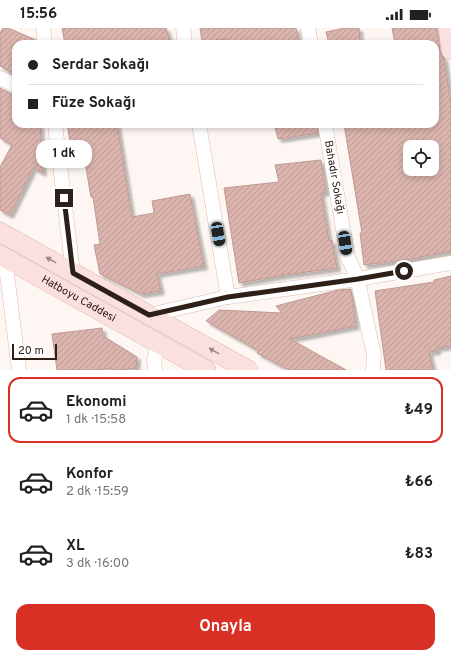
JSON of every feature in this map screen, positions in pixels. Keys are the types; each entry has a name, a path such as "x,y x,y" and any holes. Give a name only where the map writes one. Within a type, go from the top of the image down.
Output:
{"street":[{"path":"43,28 44,40"},
{"path":"183,28 184,40"},
{"path":"308,28 310,40"},
{"path":"448,28 451,50"},
{"path":"0,78 12,84"},
{"path":"55,128 73,273"},
{"path":"200,128 228,297"},
{"name":"Bahadır Sokağı","path":"326,128 348,258 358,279 374,355 373,370"},
{"name":"Hatboyu Caddesi","path":"0,232 248,370"},
{"path":"2,256 19,370"},
{"name":"Hatboyu Caddesi","path":"2,256 141,334 156,358 206,370"},
{"path":"141,334 149,315 228,297 358,279 451,263"}],"building":[{"path":"3,28 8,28 36,40 12,40 12,74 9,73 10,71 0,66 0,33"},
{"path":"62,28 166,28 170,40 64,40"},
{"path":"200,28 296,28 298,40 226,39 202,40"},
{"path":"345,28 359,28 360,40 328,40 326,32"},
{"path":"392,28 437,28 439,40 394,40"},
{"path":"439,43 440,51 444,58 451,104 451,251 420,258 364,265 360,233 362,233 345,128 439,128"},
{"path":"0,88 12,94 12,128 40,128 43,173 33,168 10,215 0,210 0,167 12,145 0,138"},
{"path":"68,128 118,128 132,217 154,213 152,201 190,194 204,266 157,274 161,291 141,294 100,274 94,245 100,244 93,197 91,197 83,151 72,153"},
{"path":"275,128 317,128 318,133 278,139"},
{"path":"321,160 326,192 321,193 329,241 332,240 337,268 239,283 224,188 279,182 275,165"},
{"path":"451,276 451,346 437,348 437,351 429,352 433,370 386,370 375,291 434,282 434,280"},
{"path":"351,289 356,326 290,339 346,370 289,370 257,353 259,351 206,321 219,310 282,313 276,306 338,290"},
{"path":"102,328 103,336 137,357 136,368 120,370 112,370 112,368 96,370 57,370 52,334"}],"route":[{"path":"64,198 73,273 149,315 228,297 404,271"}]}
